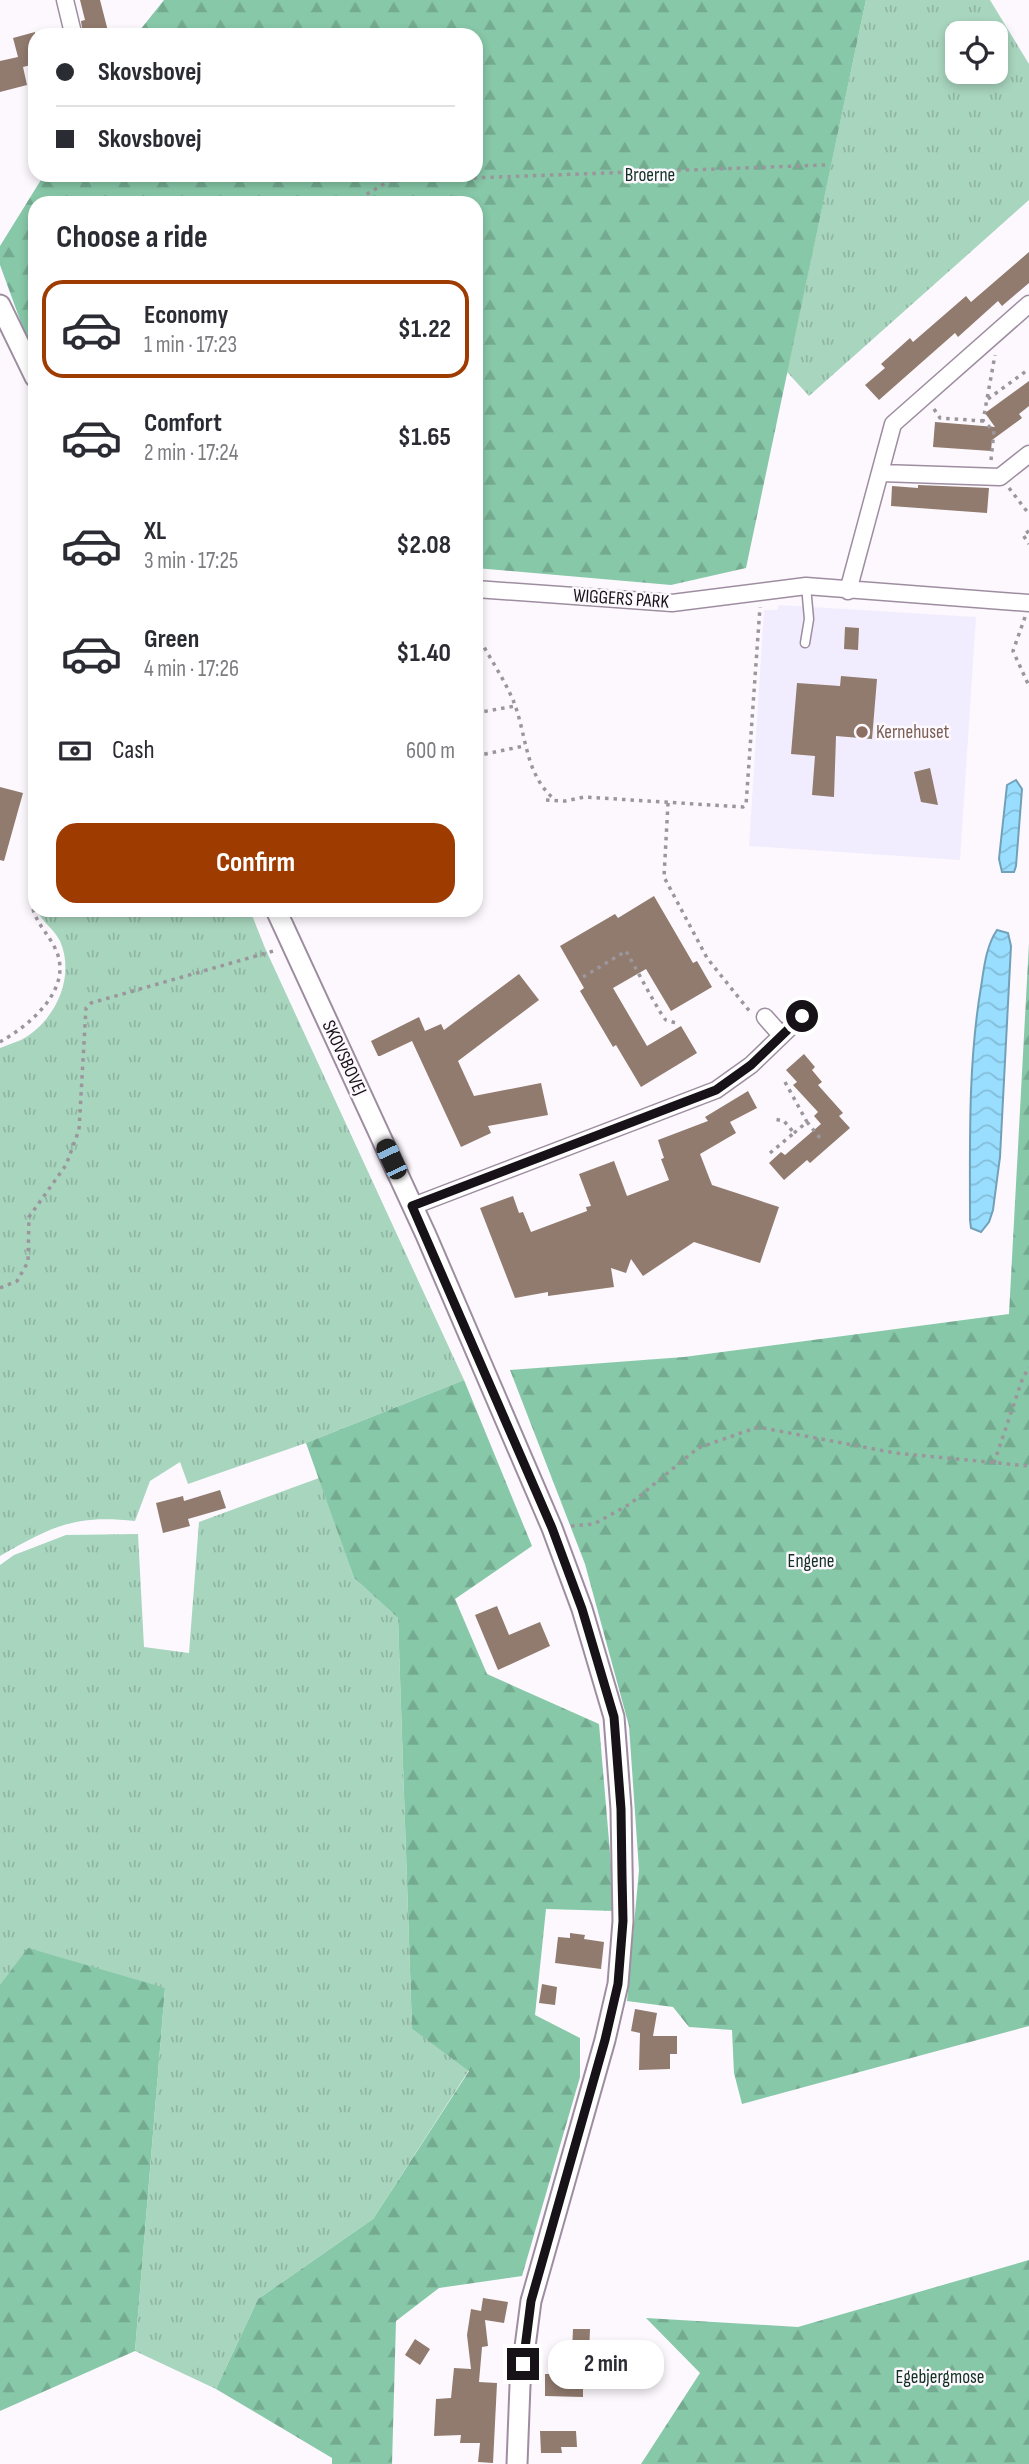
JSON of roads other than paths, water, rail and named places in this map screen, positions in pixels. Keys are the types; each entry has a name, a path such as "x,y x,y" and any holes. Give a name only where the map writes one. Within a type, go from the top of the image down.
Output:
{"street":[{"path":"65,0 72,28"},
{"path":"0,304 28,362"},
{"path":"848,591 893,424 1029,304"},
{"path":"881,474 994,477 1029,454"},
{"name":"WIGGERS PARK","path":"483,596 672,603 806,586 1027,610"},
{"name":"SKOVSBOVEJ","path":"279,917 412,1206 552,1528 582,1609 614,1717 621,1809 623,1921 618,1984 605,2040 531,2301 520,2385 517,2464"},
{"path":"412,1206 716,1090 747,1069 802,1016"},
{"path":"765,1017 781,1035"}],"lane":[{"path":"805,643 809,619 806,586"}],"water":[{"path":"1016,780 1022,789 1016,866 1014,872 1002,872 999,859 1007,785"},
{"path":"997,930 1008,933 1011,946 1000,1157 993,1210 989,1222 981,1232 971,1228 970,1220 972,1074 984,965"}],"place":[{"name":"Kernehuset","path":"862,732"}],"park label":[{"name":"Broerne","path":"650,175"},
{"name":"Engene","path":"811,1561"},
{"name":"Egebjergmose","path":"940,2377"}]}
